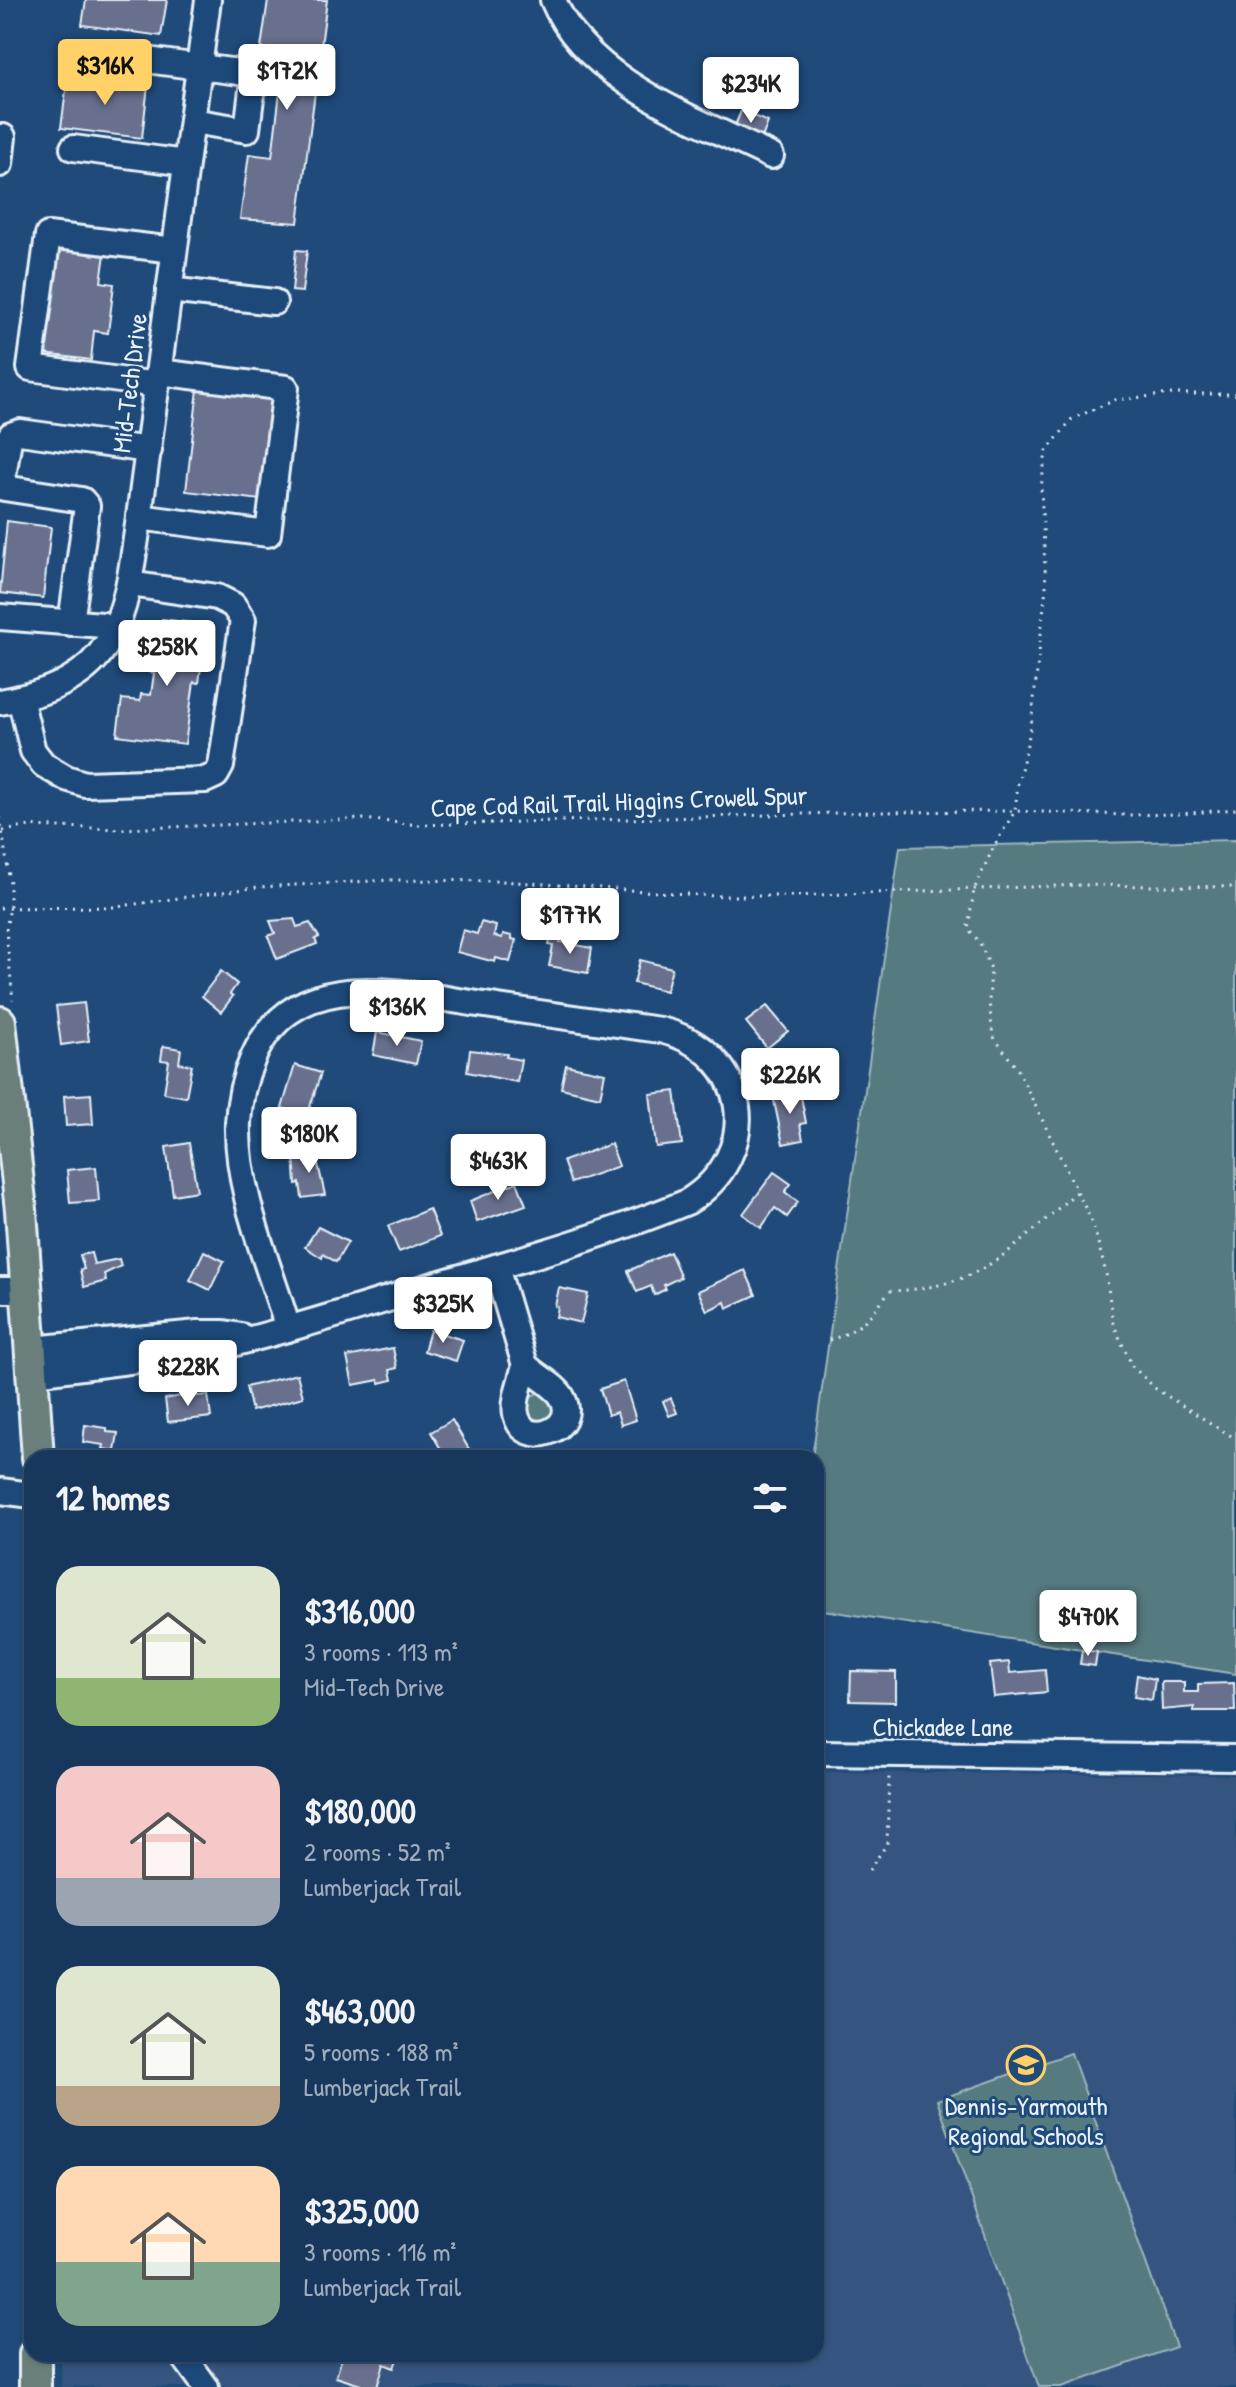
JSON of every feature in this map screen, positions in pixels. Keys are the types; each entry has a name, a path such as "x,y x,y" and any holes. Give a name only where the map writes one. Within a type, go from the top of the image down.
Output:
{"main road":[{"path":"0,1022 15,1146 14,1290 33,1361 38,1450"},
{"path":"35,2362 35,2387"}],"street":[{"name":"Mid-Tech Drive","path":"10,700 56,685 81,672 106,649 130,584 208,0"},
{"path":"553,0 566,27 590,54 614,74 771,156"},
{"path":"85,52 254,74 247,130 192,121"},
{"path":"0,137 3,137 0,164"},
{"path":"73,148 186,163"},
{"path":"139,517 268,534 286,388 30,368 48,235 174,250"},
{"path":"169,290 274,302"},
{"path":"71,623 87,506 82,500 4,488 2,483 9,439 20,432 149,450"},
{"path":"10,700 33,751 44,765 66,778 85,784 205,780 216,775 221,766 243,620 233,605 217,597 130,584"},
{"path":"0,617 103,625 115,630"},
{"path":"33,1361 124,1351 200,1352 288,1329 496,1267 670,1209 711,1184 722,1172 732,1151 738,1122 734,1091 720,1065 693,1042 660,1030 390,992 345,991 312,999 285,1015 266,1034 251,1064 242,1092 238,1124 250,1205 288,1329"},
{"path":"496,1267 525,1365"},
{"path":"0,1491 24,1494"},
{"name":"Chickadee Lane","path":"824,1753 1236,1758"},
{"path":"188,2362 206,2387"}],"path":[{"path":"1236,394 1172,394 1115,400 1072,419 1046,452 1041,488 1046,587 1031,727 1015,811 994,846 974,890 968,928 980,943 991,969 989,1002 993,1036 1018,1070 1093,1224 1106,1273 1113,1323 1132,1366 1177,1404 1236,1439"},
{"name":"Cape Cod Rail Trail Higgins Crowell Spur","path":"3,831 30,826 122,829 363,819 419,825 872,812 1015,811 1125,815 1236,809"},
{"path":"0,908 114,907 259,887 391,880 501,881 715,896 1081,885 1236,887"},
{"path":"829,1340 851,1334 873,1313 889,1291 911,1290 964,1279 990,1265 1024,1241 1078,1191"},
{"path":"869,1870 887,1844 889,1754"}],"shaded area":[{"name":"Dennis-Yarmouth Regional Schools","path":"824,1772 1236,1775 1236,2387 61,2387 62,2362 824,2362"}],"green space":[{"path":"1236,840 1236,1674 824,1610 824,1450 813,1450 900,847"},
{"path":"543,1393 556,1403 553,1419 533,1424 524,1406 529,1397"},
{"path":"1071,2053 1176,2347 1062,2387 1039,2387 937,2100"}],"building":[{"path":"86,0 167,0 161,36 82,25"},
{"path":"268,0 327,0 298,223 240,219 249,154 272,157 285,51 261,48"},
{"path":"68,75 148,85 142,138 61,128"},
{"path":"741,111 768,122 762,138 734,128"},
{"path":"57,248 105,254 101,282 114,284 108,333 94,331 91,360 44,354"},
{"path":"296,250 307,251 302,292 292,291"},
{"path":"198,389 272,398 260,500 186,491"},
{"path":"7,521 51,527 43,598 0,593"},
{"path":"162,619 202,624 196,667 201,667 199,683 194,682 185,744 117,735 122,699 140,701 141,694 151,695 154,673 149,672 152,658 157,658"},
{"path":"294,919 297,927 310,923 319,937 315,939 317,944 277,959 268,936 275,933 270,921"},
{"path":"481,922 496,926 494,936 502,938 503,934 516,940 510,962 496,958 495,962 457,952 463,930 477,934"},
{"path":"551,935 561,936 560,942 592,948 588,973 549,966 553,946 549,945"},
{"path":"640,960 672,968 666,991 634,983"},
{"path":"221,971 237,984 230,994 233,996 221,1012 202,996"},
{"path":"84,1003 89,1041 61,1045 56,1006"},
{"path":"767,1006 788,1031 767,1048 746,1022"},
{"path":"377,1032 421,1041 416,1064 373,1055"},
{"path":"163,1046 181,1049 179,1063 192,1065 186,1097 164,1093 169,1061 161,1060"},
{"path":"470,1050 507,1054 506,1057 521,1060 517,1082 467,1072"},
{"path":"295,1065 321,1073 307,1116 282,1108"},
{"path":"566,1065 605,1073 600,1097 561,1088"},
{"path":"675,1091 682,1144 656,1147 650,1094"},
{"path":"800,1091 806,1123 800,1124 803,1140 783,1144 773,1096"},
{"path":"91,1094 93,1124 66,1126 64,1096"},
{"path":"189,1143 197,1191 173,1195 166,1147"},
{"path":"611,1144 619,1166 571,1183 563,1161"},
{"path":"315,1151 325,1195 302,1198 300,1183 296,1184 294,1154"},
{"path":"96,1167 99,1201 70,1203 67,1170"},
{"path":"774,1172 791,1184 785,1192 798,1202 787,1217 775,1208 761,1228 743,1214"},
{"path":"517,1182 526,1205 477,1222 470,1201"},
{"path":"429,1209 440,1236 399,1252 388,1226"},
{"path":"318,1227 348,1242 336,1262 323,1254 322,1258 305,1247"},
{"path":"204,1251 224,1261 210,1290 190,1280"},
{"path":"670,1252 681,1277 664,1285 666,1289 654,1295 651,1286 637,1292 628,1271"},
{"path":"91,1253 94,1264 119,1259 121,1266 104,1274 106,1281 84,1287 80,1255"},
{"path":"745,1270 756,1295 727,1308 725,1302 707,1311 698,1291"},
{"path":"559,1288 588,1294 581,1323 556,1317"},
{"path":"430,1330 463,1340 456,1361 424,1351"},
{"path":"393,1348 397,1368 390,1370 392,1380 353,1385 347,1357"},
{"path":"297,1374 303,1397 252,1411 246,1387"},
{"path":"624,1381 636,1420 621,1425 617,1412 608,1415 600,1389"},
{"path":"197,1393 197,1396 208,1395 211,1417 168,1422 165,1399"},
{"path":"671,1398 677,1413 669,1416 663,1401"},
{"path":"452,1420 469,1450 441,1450 431,1432"},
{"path":"85,1425 118,1433 115,1450 83,1442"},
{"path":"1082,1650 1097,1652 1095,1666 1080,1664"},
{"path":"1009,1662 1010,1673 1045,1670 1047,1692 994,1697 990,1664"},
{"path":"851,1671 896,1672 896,1702 850,1701"},
{"path":"1137,1675 1155,1679 1152,1700 1134,1697"},
{"path":"1161,1682 1184,1682 1184,1692 1198,1692 1198,1684 1234,1683 1235,1711 1194,1711 1194,1707 1162,1710"},
{"path":"341,2362 396,2362 394,2368 384,2364 377,2387 336,2377"}],"place":[{"name":"Dennis-Yarmouth Regional Schools","path":"1026,2065"}]}
